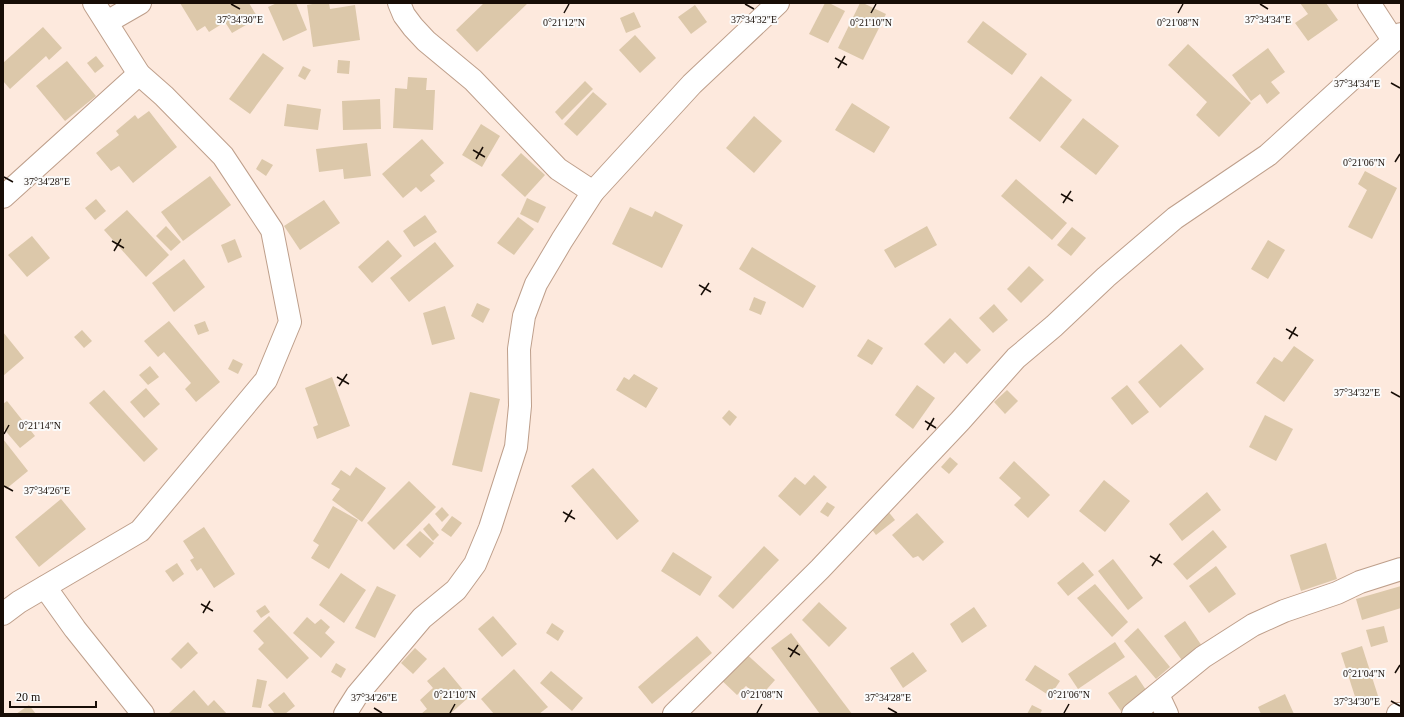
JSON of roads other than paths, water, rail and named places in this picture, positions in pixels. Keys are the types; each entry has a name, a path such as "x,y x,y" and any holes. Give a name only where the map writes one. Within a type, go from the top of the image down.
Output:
{"street":[{"path":"3,614 19,602 140,532 266,380 290,322 272,230 223,156 164,96 139,74 94,3"},
{"path":"106,22 140,3"},
{"path":"399,3 404,15 426,41 473,80 558,169 593,192"},
{"path":"345,714 357,695 422,618 456,590 475,564 490,528 516,447 520,406 519,349 524,316 536,284 593,192 692,84 778,3"},
{"path":"674,714 820,569 960,421 1016,358 1054,326 1106,277 1175,218 1268,155 1397,37 1369,3"},
{"path":"3,197 139,74"},
{"path":"1133,714 1162,704 1203,657 1253,625 1284,611 1337,593 1360,582 1401,569"},
{"path":"45,587 75,629 143,714"}]}
